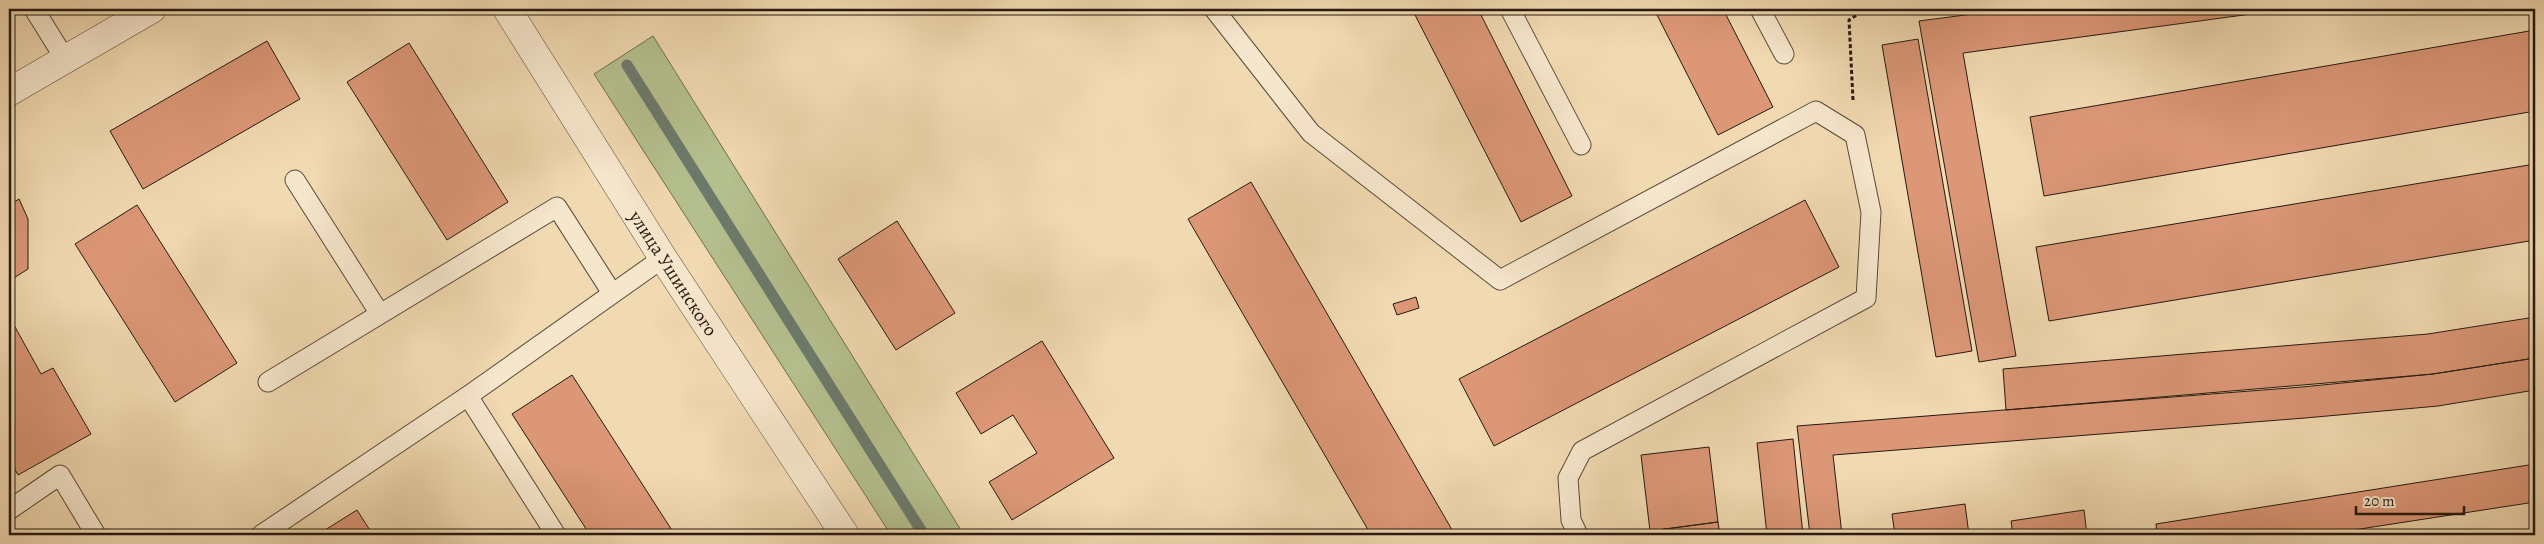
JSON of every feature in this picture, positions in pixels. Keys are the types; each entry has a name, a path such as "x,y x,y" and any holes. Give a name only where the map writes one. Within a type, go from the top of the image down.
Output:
{"street":[{"path":"9,92 152,9"},
{"name":"улица Ушинского","path":"507,9 663,258 845,535"}],"lane":[{"path":"34,9 65,59"},
{"path":"1214,9 1311,133 1500,280 1816,111 1855,135 1871,212 1866,298 1582,451 1568,478 1571,520 1578,535"},
{"path":"1510,9 1581,145"},
{"path":"1760,9 1784,54"},
{"path":"295,180 380,314"},
{"path":"268,382 557,207 612,293"},
{"path":"261,535 468,396 663,258"},
{"path":"468,396 556,535"},
{"path":"9,510 60,475 96,535"}],"path":[{"path":"1855,135 1850,20 1866,9"}],"green space":[{"path":"653,36 964,535 891,535 594,74"}],"building":[{"path":"1412,9 1478,9 1572,196 1521,222"},
{"path":"1654,9 1723,9 1773,107 1718,135"},
{"path":"2011,9 2288,9 1963,53 2016,356 1979,362 1919,21"},
{"path":"2535,30 2535,111 2044,196 2030,117"},
{"path":"1918,39 1972,351 1936,357 1882,45"},
{"path":"267,41 300,99 143,189 110,131"},
{"path":"409,43 508,202 447,240 347,82"},
{"path":"2535,164 2535,240 2049,321 2036,247"},
{"path":"1251,182 1455,535 1371,535 1188,219"},
{"path":"19,199 28,219 28,269 9,281 9,205"},
{"path":"1805,200 1839,267 1494,446 1459,379"},
{"path":"137,205 237,363 175,402 75,244"},
{"path":"897,221 955,313 896,350 838,259"},
{"path":"1416,297 1419,308 1397,315 1393,304"},
{"path":"9,316 41,374 53,368 91,434 18,475 9,459"},
{"path":"2535,317 2535,358 2433,374 2006,410 2003,369 2428,334"},
{"path":"1042,341 1114,458 1012,520 989,482 1037,453 1013,415 981,434 956,393"},
{"path":"2535,358 2535,390 2438,406 1833,455 1842,535 1810,535 1797,426 2302,387 2433,374"},
{"path":"572,375 675,535 590,535 512,414"},
{"path":"1793,439 1803,535 1767,535 1757,443"},
{"path":"1709,447 1718,522 1650,531 1641,455"},
{"path":"2535,464 2535,502 2321,535 2157,535 2156,524"},
{"path":"1965,504 1969,535 1895,535 1892,514"},
{"path":"357,510 373,535 317,535"},
{"path":"2084,510 2087,535 2013,535 2011,521"},
{"path":"1718,522 1720,535 1650,535 1650,531"}],"waterway":[{"path":"627,65 924,535"}]}
